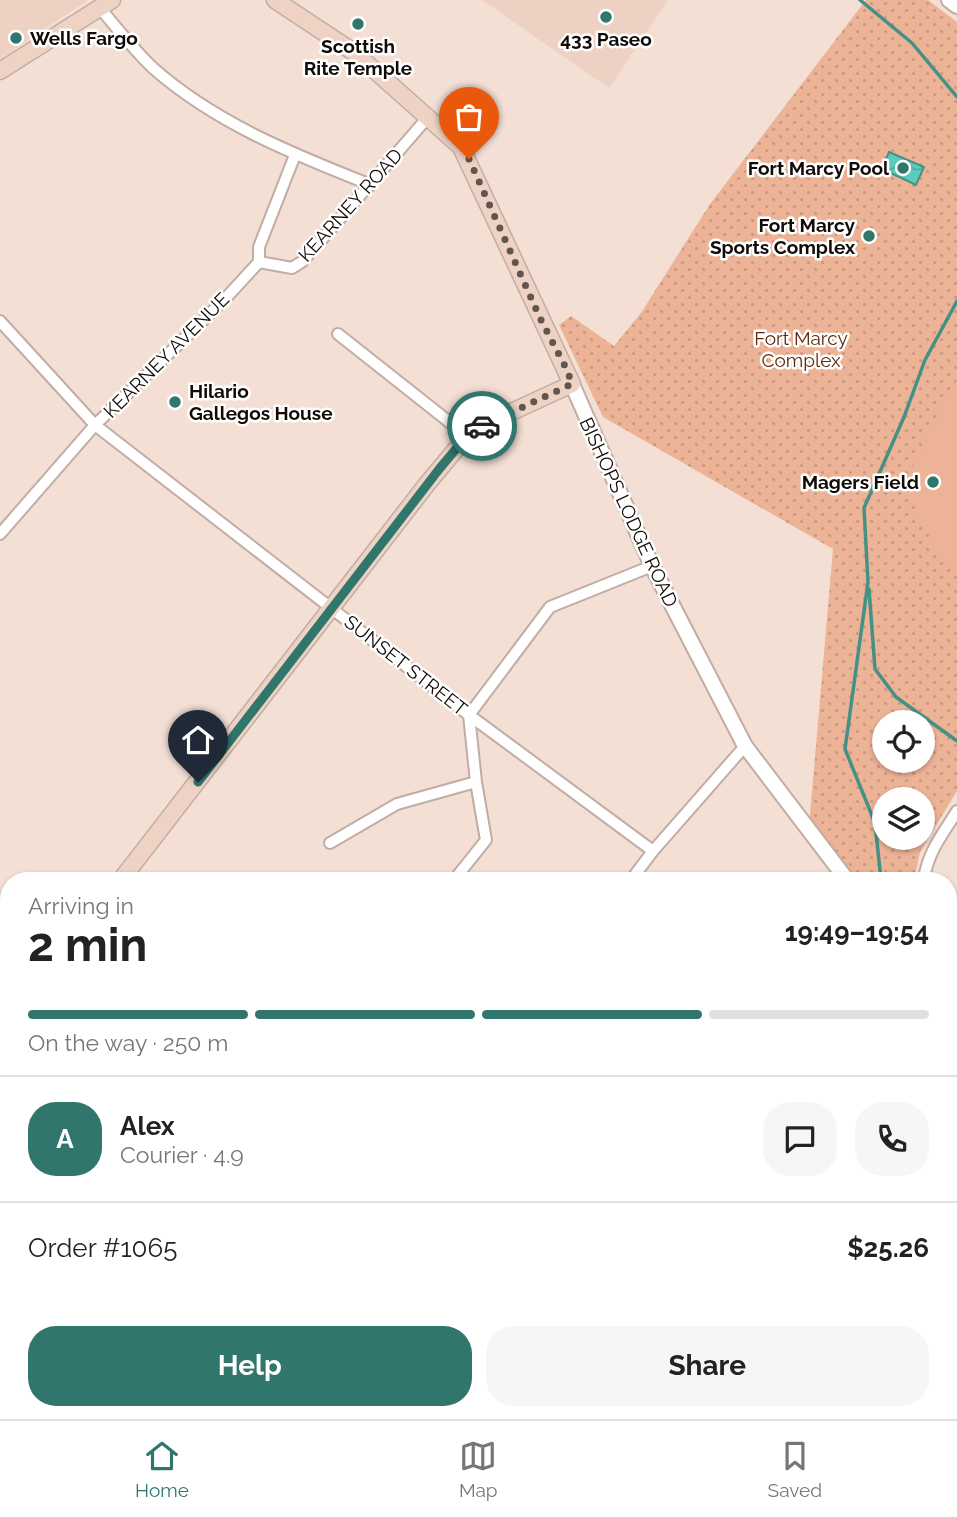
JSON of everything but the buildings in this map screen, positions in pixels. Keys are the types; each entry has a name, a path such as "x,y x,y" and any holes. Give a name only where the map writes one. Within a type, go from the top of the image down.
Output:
{"main road":[{"name":"BISHOPS LODGE ROAD","path":"275,0 355,53 451,136 469,159 572,384"},
{"path":"0,71 106,4"},
{"path":"127,872 467,436 503,415 572,384"}],"street":[{"path":"949,0 957,6"},
{"path":"106,4 152,66 172,83 219,115 295,155 371,185"},
{"name":"KEARNEY ROAD","path":"258,262 292,268 303,261 429,116"},
{"name":"KEARNEY AVENUE","path":"0,534 95,425 224,300 258,262 259,247 295,155"},
{"name":"SUNSET STREET","path":"0,321 95,425 469,715 653,851"},
{"path":"338,334 467,436"},
{"name":"BISHOPS LODGE ROAD","path":"572,384 653,566 745,746 841,872"},
{"path":"462,872 486,840 469,715 550,607 653,566"},
{"path":"637,872 745,746"},
{"path":"330,843 397,804 477,782"},
{"path":"925,872 933,848 957,811"}],"shaded area":[{"name":"Wells Fargo","path":"0,0 88,0 0,59"},
{"path":"482,0 668,0 609,88"}],"green space":[{"name":"Fort Marcy Complex","path":"866,0 928,0 957,22 957,791 935,827 935,787 872,787 872,850 921,850 916,872 847,872 809,826 833,549 603,417 559,325 571,316 614,346 641,313 710,204"},
{"name":"Magers Field","path":"957,380 957,575 937,553 908,490 909,473"}],"water":[{"name":"Fort Marcy Pool","path":"889,152 924,167 916,185 882,169"}],"waterway":[{"path":"860,0 912,43 957,97"},
{"path":"880,872 875,823 845,749 868,582 864,508 904,417 925,360 957,301"},
{"path":"869,589 875,669 896,697 957,741"}],"way so far":[{"path":"469,159 572,384 482,426"}],"place":[{"name":"433 Paseo","path":"606,17"},
{"name":"Scottish Rite Temple","path":"358,24"},
{"name":"Wells Fargo","path":"16,38"},
{"name":"Fort Marcy Pool","path":"903,168"},
{"name":"Fort Marcy Sports Complex","path":"869,236"},
{"name":"Hilario Gallegos House","path":"175,402"},
{"name":"Magers Field","path":"933,482"}],"route":[{"path":"198,782 440,468 467,436 482,426"}]}
